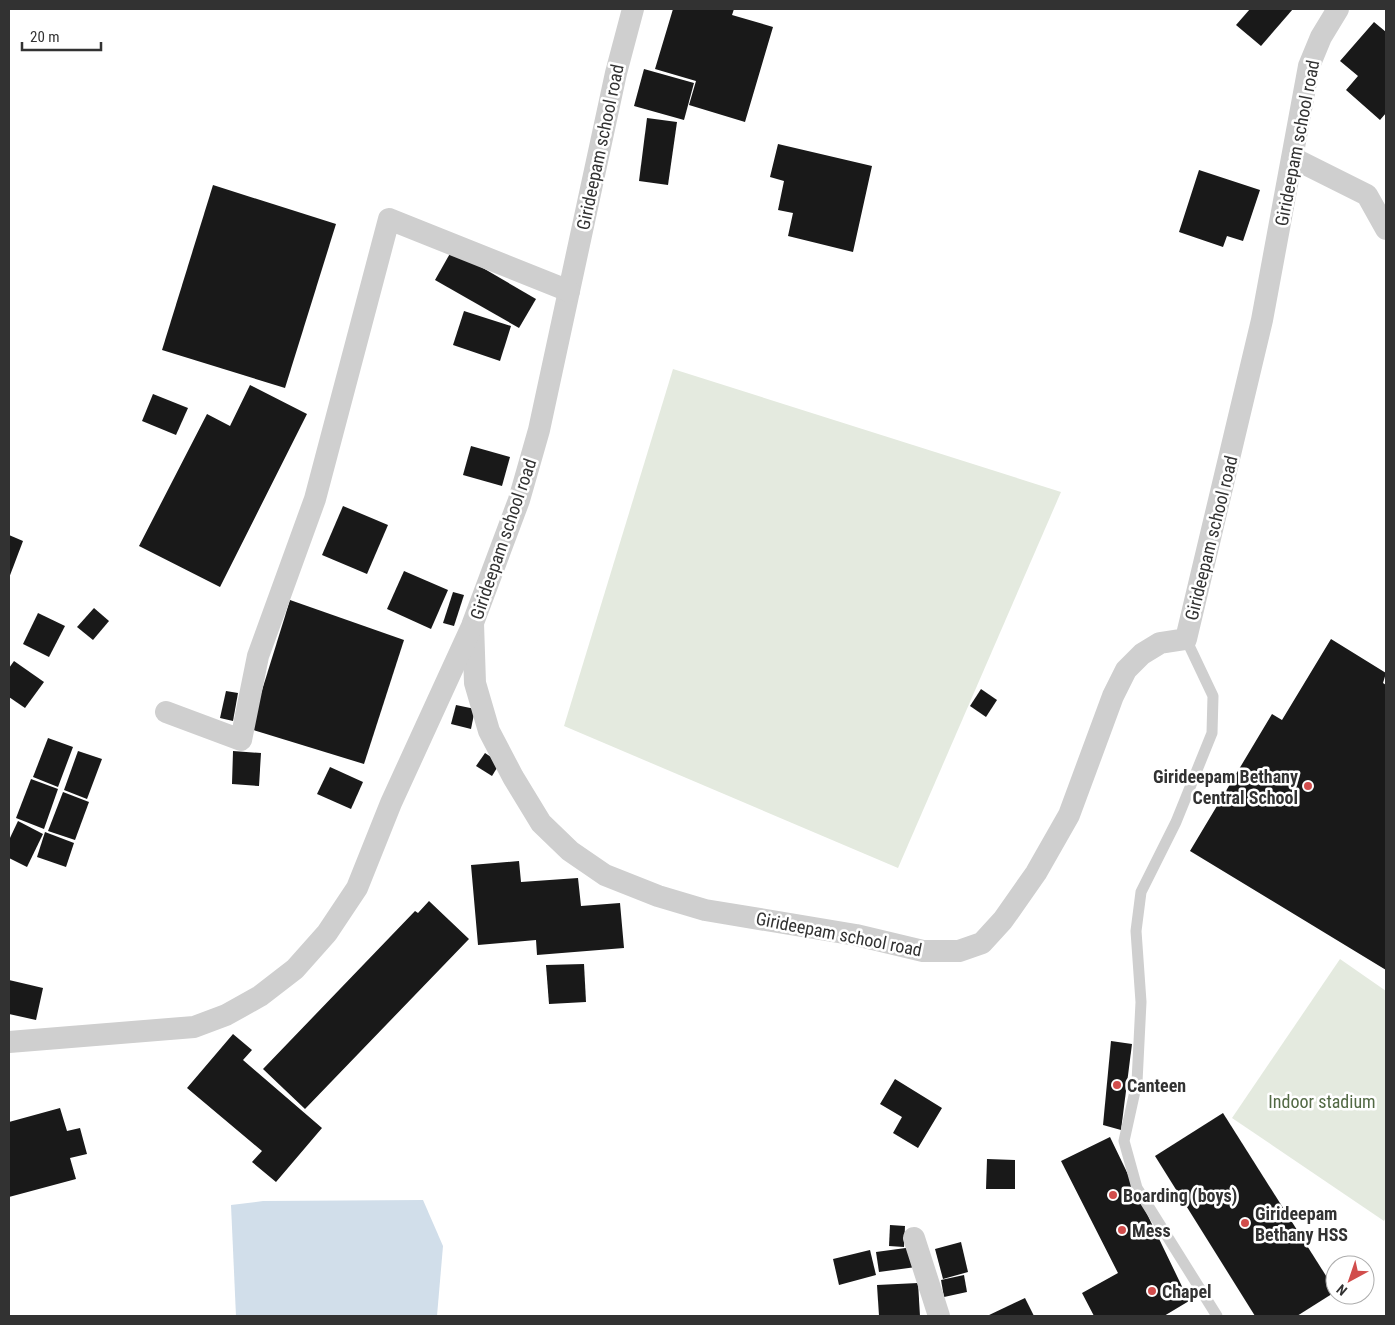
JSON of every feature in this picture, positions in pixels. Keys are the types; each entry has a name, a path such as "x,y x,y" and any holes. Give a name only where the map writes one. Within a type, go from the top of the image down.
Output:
{"street":[{"name":"Girideepam school road","path":"633,9 616,73 537,439 519,500 473,623 475,683 489,731 513,777 541,823 570,852 605,875 658,896 705,910 856,935 923,951 959,951 982,943 1003,920 1036,873 1069,815 1113,696 1126,670 1142,654 1160,643 1186,639 1245,401 1293,158 1309,66 1321,37 1338,9"},
{"path":"1293,158 1367,195 1386,229"},
{"path":"166,712 240,740 258,656 315,499 389,219 569,291"},
{"path":"9,1042 194,1027 226,1015 260,996 295,969 327,933 357,888 391,803 473,623"},
{"path":"914,1238 939,1316"}],"lane":[{"path":"1186,639 1213,696 1212,733 1176,822 1142,892 1136,931 1141,1002 1137,1082 1124,1141 1137,1188 1217,1316"}],"green space":[{"path":"673,369 1061,492 898,868 564,726"},
{"name":"Indoor stadium","path":"1340,959 1386,991 1386,1217 1384,1221 1232,1118"}],"shaded area":[{"path":"423,1200 443,1246 437,1316 236,1316 231,1205 263,1201"}],"building":[{"path":"673,9 734,9 732,15 773,27 745,122 689,105 696,81 655,69"},
{"path":"1250,9 1293,9 1261,46 1236,25"},
{"path":"1374,22 1386,32 1386,113 1380,120 1346,90 1358,76 1340,61"},
{"path":"644,69 694,83 684,120 634,106"},
{"path":"647,118 677,122 668,185 639,181"},
{"path":"778,144 872,166 853,252 788,236 793,213 778,210 784,181 770,177"},
{"path":"1199,170 1260,190 1243,241 1227,236 1223,247 1179,232"},
{"path":"213,185 336,224 285,388 162,350"},
{"path":"452,250 536,299 519,328 435,280"},
{"path":"464,311 511,326 500,361 453,345"},
{"path":"250,385 307,414 220,587 139,546 207,414 230,426"},
{"path":"153,394 188,408 176,435 142,421"},
{"path":"471,446 510,457 502,486 463,475"},
{"path":"343,506 388,525 367,574 322,555"},
{"path":"9,535 23,541 9,578"},
{"path":"404,571 448,590 431,629 387,609"},
{"path":"453,592 464,595 454,626 443,623"},
{"path":"290,600 404,640 364,764 250,729"},
{"path":"94,608 109,621 93,640 77,627"},
{"path":"38,613 65,626 49,657 23,644"},
{"name":"Girideepam Bethany Central School","path":"1331,639 1386,673 1383,683 1386,685 1386,970 1190,851 1272,714 1282,720"},
{"path":"14,661 44,682 25,708 9,697 9,668"},
{"path":"981,689 997,700 986,717 970,706"},
{"path":"226,691 238,693 233,721 220,718"},
{"path":"456,705 475,709 471,729 451,724"},
{"path":"48,738 73,747 58,787 33,777"},
{"path":"78,751 102,759 87,799 64,790"},
{"path":"233,751 261,753 259,786 232,784"},
{"path":"485,753 500,763 492,776 476,766"},
{"path":"330,767 363,782 351,809 317,794"},
{"path":"31,779 58,789 44,829 16,818"},
{"path":"63,792 89,802 75,840 48,831"},
{"path":"18,821 43,834 27,867 9,858 9,840"},
{"path":"45,832 74,843 66,867 37,857"},
{"path":"519,861 521,882 578,878 581,906 620,903 624,948 537,955 536,940 478,945 471,865"},
{"path":"429,901 469,939 305,1109 263,1069 415,911 418,913"},
{"path":"584,964 586,1002 549,1004 546,965"},
{"path":"9,980 43,988 36,1020 9,1014"},
{"path":"233,1034 252,1050 243,1060 322,1128 276,1182 252,1162 262,1151 187,1088"},
{"name":"Canteen","path":"1111,1041 1132,1044 1121,1130 1103,1125"},
{"path":"895,1079 942,1108 918,1148 893,1133 902,1117 880,1104"},
{"path":"60,1108 67,1131 80,1128 87,1154 70,1158 76,1179 9,1197 9,1122"},
{"name":"Girideepam Bethany HSS","path":"1223,1113 1325,1274 1325,1298 1297,1316 1255,1316 1155,1156"},
{"path":"1110,1137 1189,1301 1164,1316 1094,1316 1082,1293 1118,1273 1061,1161"},
{"path":"987,1159 1015,1160 1015,1189 986,1189"},
{"path":"890,1225 905,1226 904,1247 889,1246"},
{"path":"961,1242 968,1272 943,1279 935,1249"},
{"path":"913,1247 916,1267 879,1272 876,1252"},
{"path":"870,1250 876,1275 839,1285 833,1259"},
{"path":"964,1275 967,1292 944,1297 941,1280"},
{"path":"918,1283 920,1316 879,1316 877,1285"},
{"path":"1025,1298 1034,1316 987,1316"}],"place":[{"name":"Girideepam Bethany Central School","path":"1308,786"},
{"name":"Canteen","path":"1117,1085"},
{"name":"Boarding (boys)","path":"1113,1195"},
{"name":"Girideepam Bethany HSS","path":"1245,1223"},
{"name":"Mess","path":"1122,1230"},
{"name":"Chapel","path":"1152,1291"}]}
